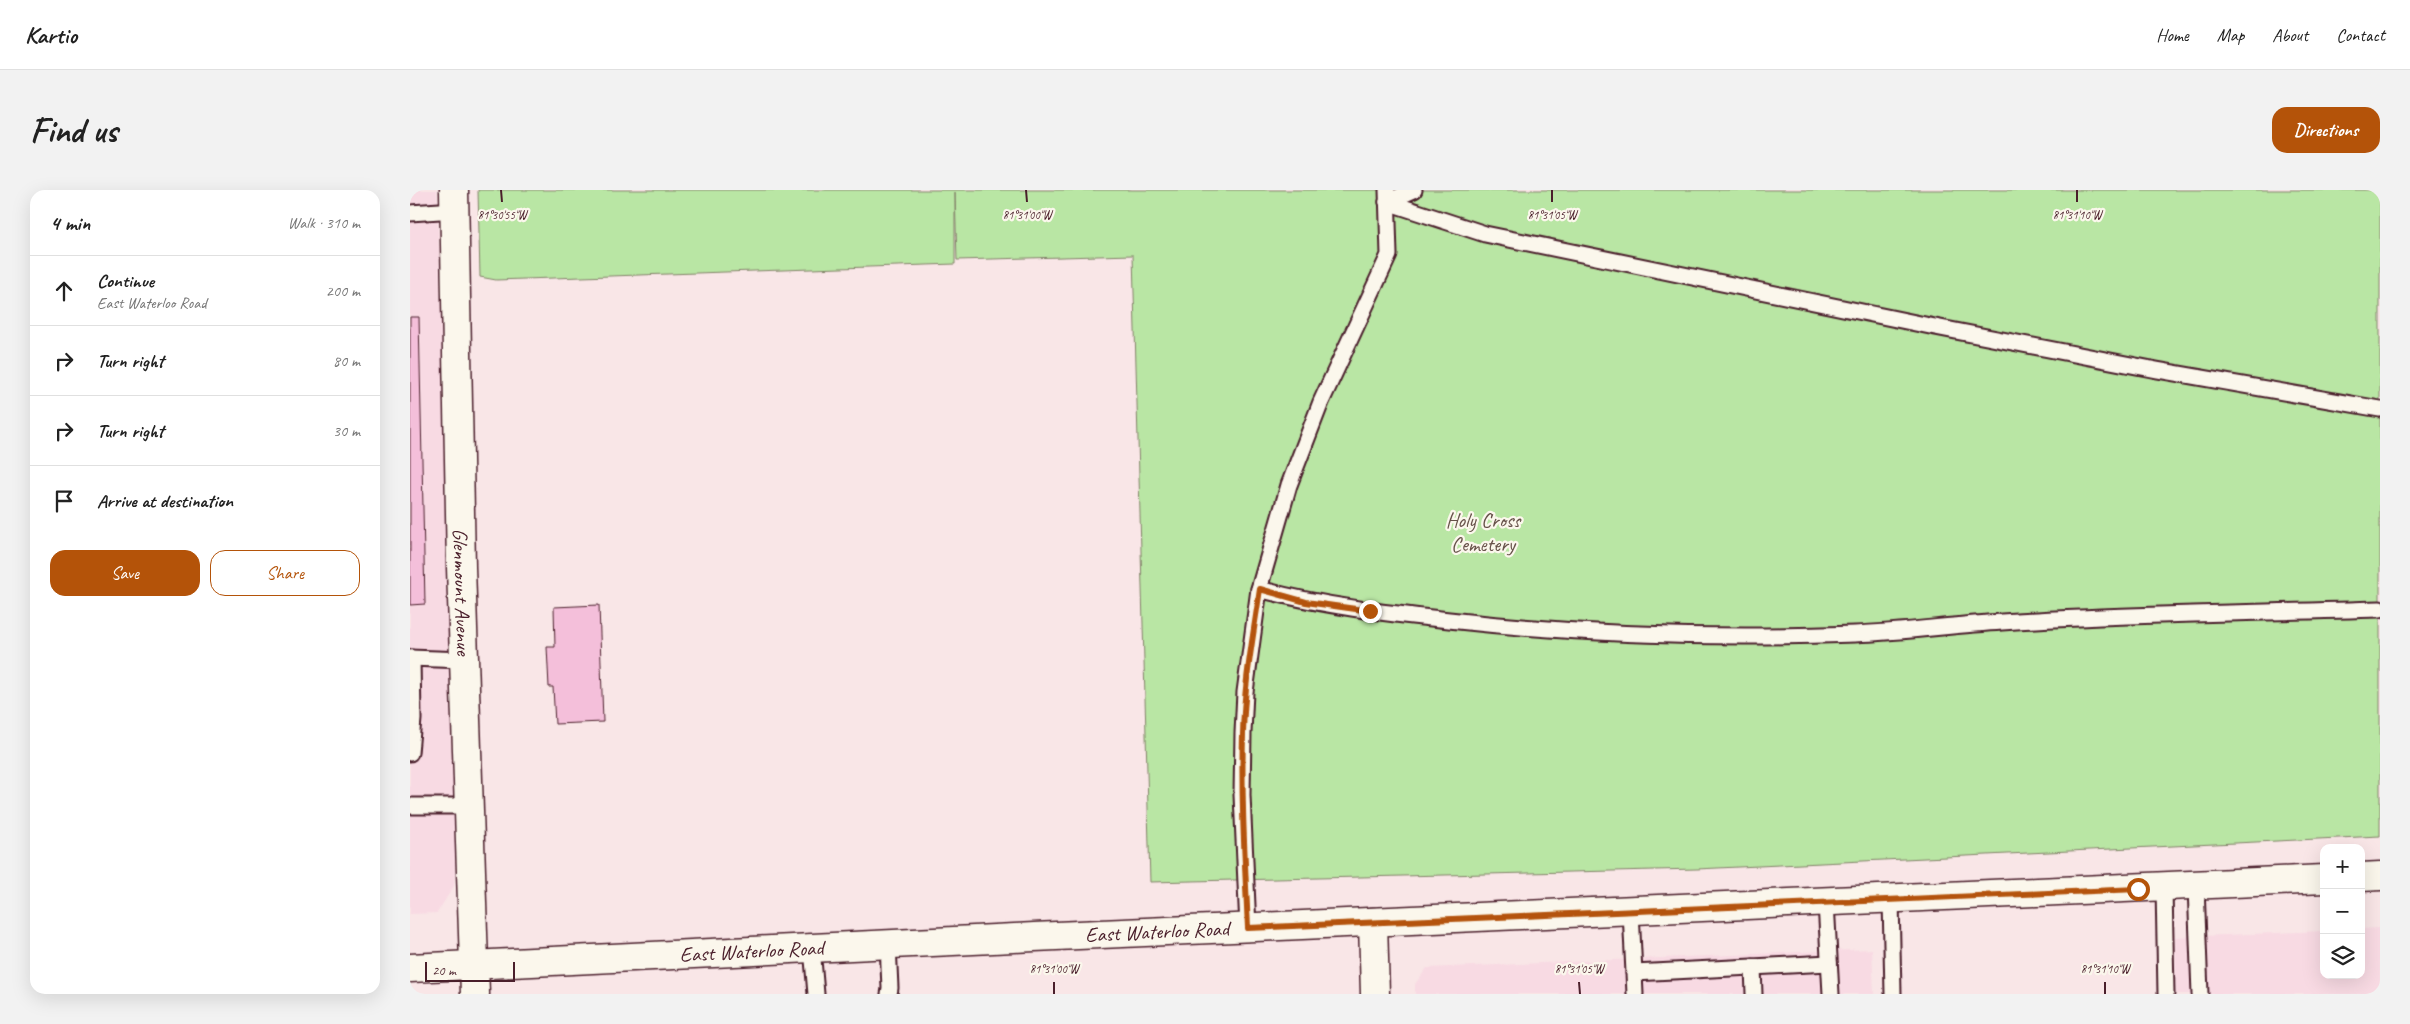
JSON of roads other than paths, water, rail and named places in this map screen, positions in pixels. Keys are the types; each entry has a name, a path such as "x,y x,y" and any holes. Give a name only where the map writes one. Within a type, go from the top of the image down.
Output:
{"main road":[{"name":"Glenmount Avenue","path":"454,200 464,660 475,994"},
{"path":"2365,877 2380,876"},
{"name":"East Waterloo Road","path":"410,968 888,944 2320,879"},
{"path":"1373,922 1376,994"}],"lane":[{"path":"1387,196 1414,190"},
{"path":"1387,196 1484,234 1930,326 2157,370 2380,409"},
{"path":"1248,928 1242,795 1242,733 1245,692 1260,589 1289,485 1321,402 1389,255 1387,196"},
{"path":"410,213 454,200"},
{"path":"1260,589 1306,602 1514,627 1597,633 1741,636 1857,634 2002,622 2380,609"},
{"path":"410,753 413,719 411,658 464,660"},
{"path":"410,806 470,806"},
{"path":"2196,886 2200,994"},
{"path":"2164,887 2166,994"},
{"path":"1890,899 1894,994"},
{"path":"1826,902 1831,994"},
{"path":"1632,911 1635,994"},
{"path":"888,944 890,988 888,994"},
{"path":"812,948 816,994"},
{"path":"1634,973 1829,964"},
{"path":"1753,967 1754,994"}],"park label":[{"name":"Holy Cross Cemetery","path":"1483,532"}]}
